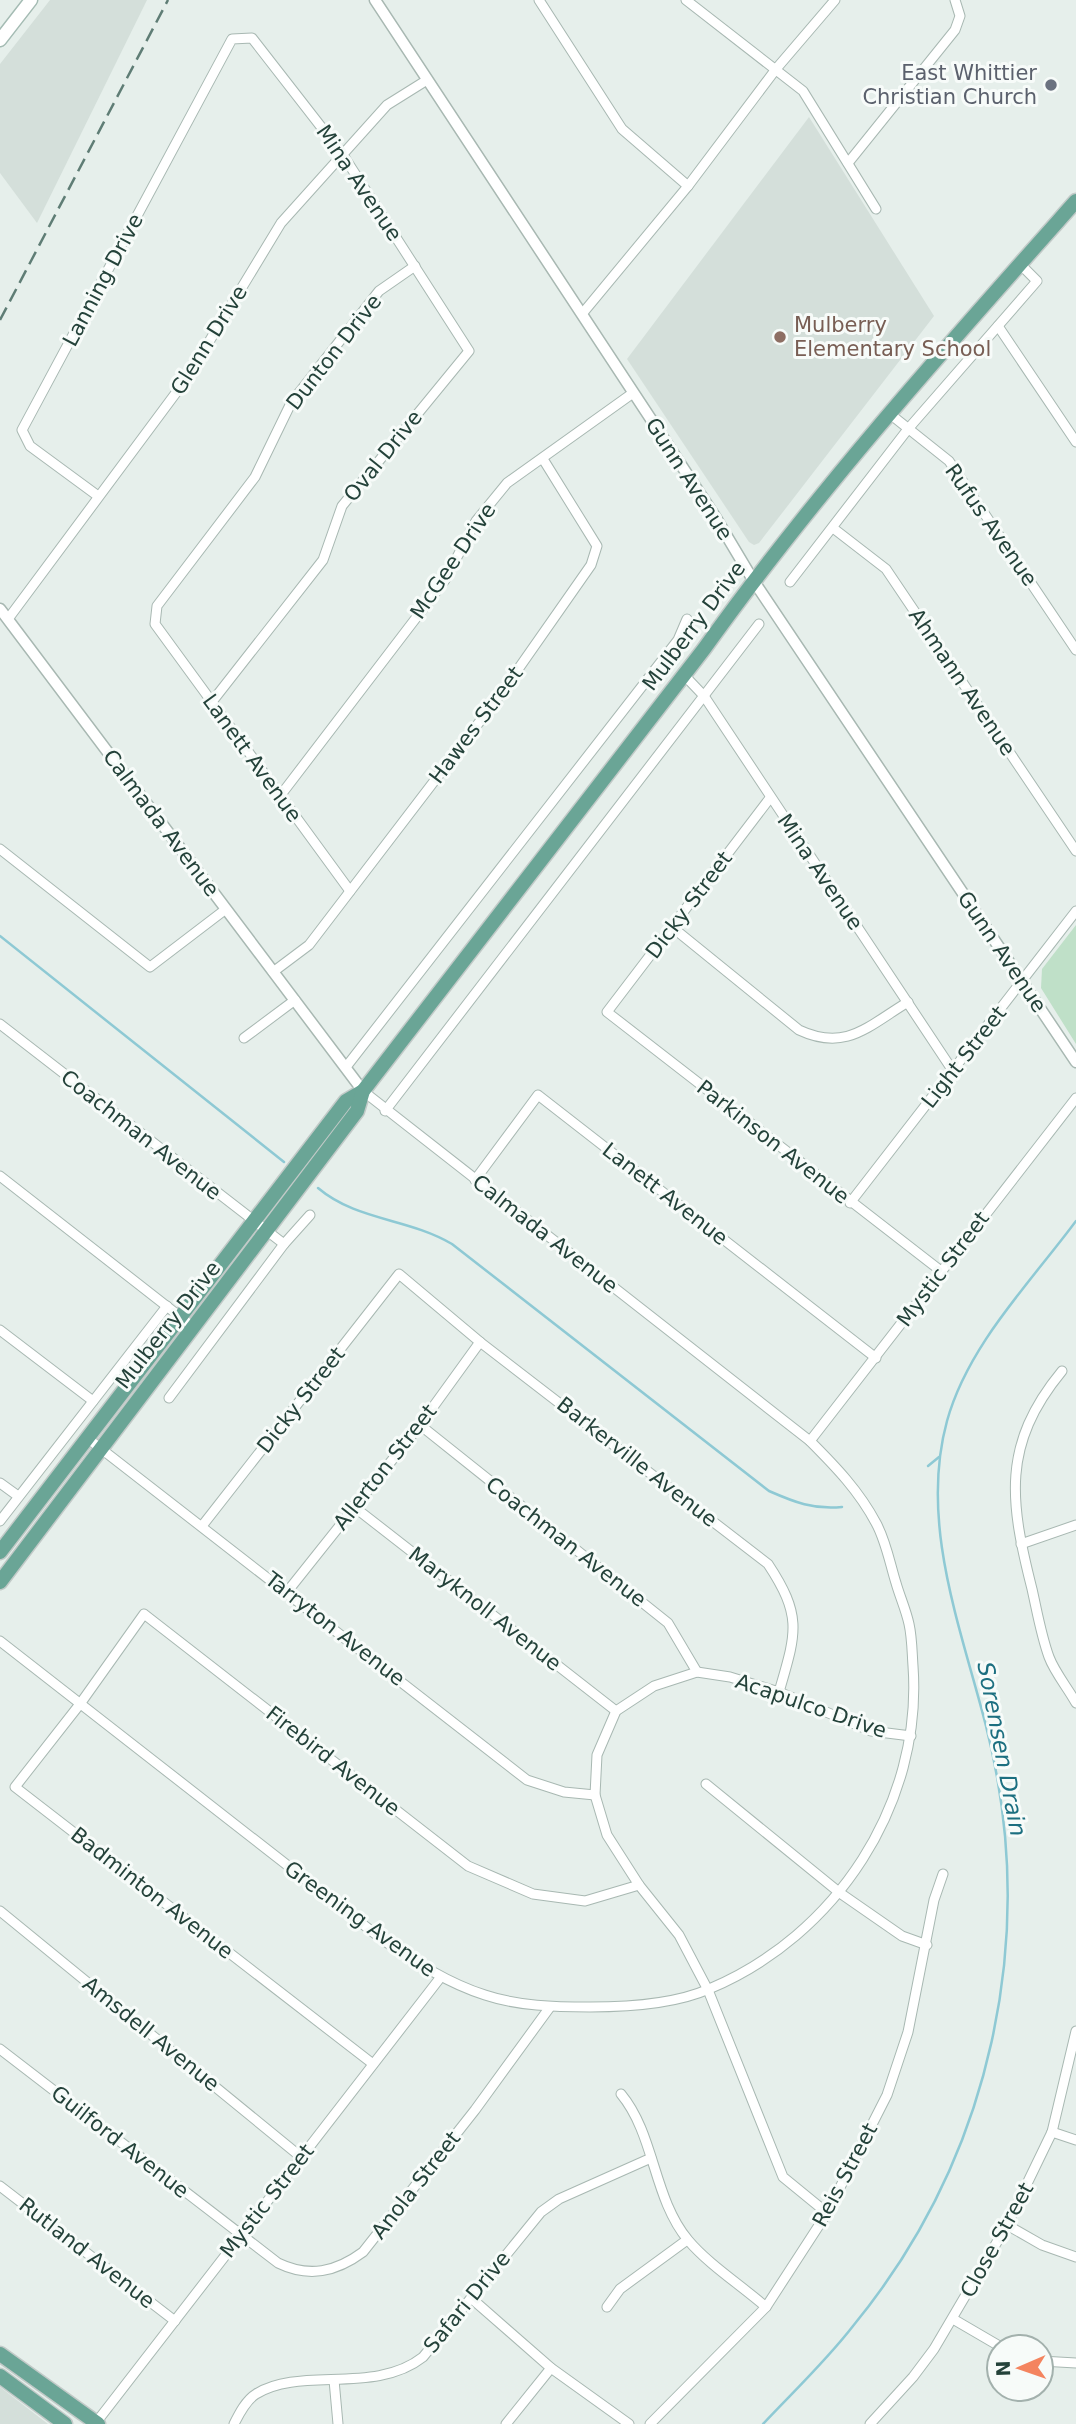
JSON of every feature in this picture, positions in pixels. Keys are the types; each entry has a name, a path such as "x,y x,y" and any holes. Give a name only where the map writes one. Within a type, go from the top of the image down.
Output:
{"main road":[{"path":"0,40 31,0"},
{"name":"Mulberry Drive","path":"0,1552 179,1315 259,1227 357,1111 363,1091 684,675 753,580 890,414 1076,201"},
{"name":"Mulberry Drive","path":"0,1581 192,1326 259,1227"},
{"path":"0,2354 96,2424"},
{"path":"0,2376 65,2424"}],"street":[{"name":"Gunn Avenue","path":"375,0 753,580 1076,1062"},
{"path":"539,0 622,129 688,186"},
{"path":"686,0 803,91 816,108 876,209"},
{"path":"848,163 955,30 960,16 955,0"},
{"path":"582,314 688,186 831,1"},
{"name":"Mina Avenue","path":"232,39 252,38 343,155 469,351"},
{"name":"Lanning Drive","path":"99,496 30,446 22,430 232,39"},
{"name":"Glenn Drive","path":"8,619 187,378 281,223 387,105 427,80"},
{"path":"790,582 908,429 1037,281 1020,264"},
{"name":"Dunton Drive","path":"155,624 157,606 255,477 291,403 379,291 415,267"},
{"path":"998,326 1076,442"},
{"name":"Oval Drive","path":"211,703 323,560 342,506 469,351"},
{"name":"McGee Drive","path":"280,796 444,580 476,521 508,483 633,393"},
{"name":"Rufus Avenue","path":"890,414 949,461 1076,650"},
{"name":"Hawes Street","path":"273,972 309,945 500,695 591,565 597,546 543,459"},
{"name":"Ahmann Avenue","path":"833,528 886,569 1076,850"},
{"name":"Calmada Avenue","path":"0,609 363,1091 385,1111 810,1441 849,1480 878,1525 909,1625 915,1689 911,1737 897,1789 874,1841 840,1893"},
{"path":"346,1067 678,640 687,620"},
{"name":"Lanett Avenue","path":"155,624 350,891"},
{"path":"385,1111 759,624"},
{"name":"Mina Avenue","path":"684,675 704,696 953,1071"},
{"name":"Dicky Street","path":"607,1012 770,799"},
{"path":"0,849 150,967 226,909"},
{"name":"Light Street","path":"850,1203 1076,911"},
{"path":"672,927 799,1030 821,1040 847,1038 908,1002"},
{"path":"244,1038 295,1000"},
{"name":"Parkinson Avenue","path":"607,1012 941,1271"},
{"name":"Coachman Avenue","path":"0,1024 284,1244"},
{"name":"Lanett Avenue","path":"475,1180 538,1095 876,1358"},
{"name":"Mystic Street","path":"810,1441 1076,1098"},
{"path":"0,1176 192,1326"},
{"path":"169,1398 284,1244 310,1215"},
{"name":"Dicky Street","path":"202,1525 399,1274"},
{"name":"Barkerville Avenue","path":"399,1274 480,1342 768,1564 788,1594 794,1620 792,1646 779,1692"},
{"path":"0,1521 167,1306"},
{"path":"0,1330 93,1401"},
{"name":"Allerton Street","path":"287,1591 419,1426 480,1342"},
{"path":"1062,1371 1042,1395 1019,1452 1014,1510 1049,1658 1075,1699"},
{"name":"Coachman Avenue","path":"419,1426 668,1623 697,1672"},
{"name":"Tarryton Avenue","path":"86,1437 527,1780 564,1792 595,1795"},
{"path":"0,1483 18,1496"},
{"name":"Maryknoll Avenue","path":"354,1506 616,1711"},
{"path":"1021,1544 1076,1525"},
{"name":"Firebird Avenue","path":"80,1704 144,1614 468,1866 533,1894 585,1901 639,1885"},
{"name":"Greening Avenue","path":"0,1641 383,1940 440,1978 487,1996 550,2007 628,2007 708,1990 766,1957 806,1928 840,1893"},
{"name":"Acapulco Drive","path":"616,1711 654,1686 697,1672 730,1677 779,1692 872,1731 911,1737"},
{"name":"Badminton Avenue","path":"80,1704 15,1787 373,2064"},
{"path":"616,1711 597,1755 595,1795 607,1835 639,1885 679,1935 708,1990 783,2177 827,2213"},
{"path":"706,1784 840,1893 902,1936 927,1945"},
{"name":"Reis Street","path":"650,2424 766,2307 827,2213 887,2095 908,2032 934,1900 943,1874"},
{"name":"Amsdell Avenue","path":"0,1911 301,2157"},
{"name":"Mystic Street","path":"96,2424 440,1978"},
{"name":"Anola Street","path":"240,2236 293,2271 319,2271 344,2266 354,2259 363,2252 475,2110 550,2007"},
{"name":"Close Street","path":"870,2424 913,2377 953,2319 1007,2225 1052,2132 1076,2031"},
{"name":"Guilford Avenue","path":"0,2049 240,2236"},
{"path":"621,2094 632,2108 666,2199 688,2239 766,2307"},
{"path":"1052,2132 1076,2140"},
{"name":"Safari Drive","path":"234,2424 254,2395 274,2386 377,2376 402,2371 413,2365 541,2212 559,2199 651,2158"},
{"name":"Rutland Avenue","path":"0,2186 174,2321"},
{"path":"1007,2225 1052,2250 1076,2257"},
{"path":"607,2308 621,2289 688,2239"},
{"path":"471,2298 551,2368 629,2424"},
{"path":"953,2319 985,2338"},
{"path":"1055,2362 1076,2363"},
{"path":"506,2424 551,2368"},
{"path":"334,2380 338,2424"}],"shaded area":[{"path":"50,0 147,0 37,223 0,173 0,64"},
{"name":"Mulberry Elementary School","path":"809,117 934,316 759,543 754,545 749,542 627,359"},
{"path":"0,2387 48,2424 0,2424"}],"green space":[{"path":"1076,925 1076,1044 1041,988 1042,969"}],"waterway":[{"path":"0,936 284,1162"},
{"path":"318,1188 349,1207 435,1235 452,1244 769,1491 804,1504 842,1507"},
{"name":"Sorensen Drain","path":"763,2424 843,2339 901,2261 940,2191 970,2118 992,2042 1004,1964 1007,1885 1001,1805 986,1726 955,1613 940,1536 940,1459 947,1421 970,1366 1002,1316 1076,1221"},
{"path":"928,1466 939,1457"}],"railway":[{"path":"0,320 168,0"}],"place":[{"name":"East Whittier Christian Church","path":"1051,85"},
{"name":"Mulberry Elementary School","path":"780,337"}]}
